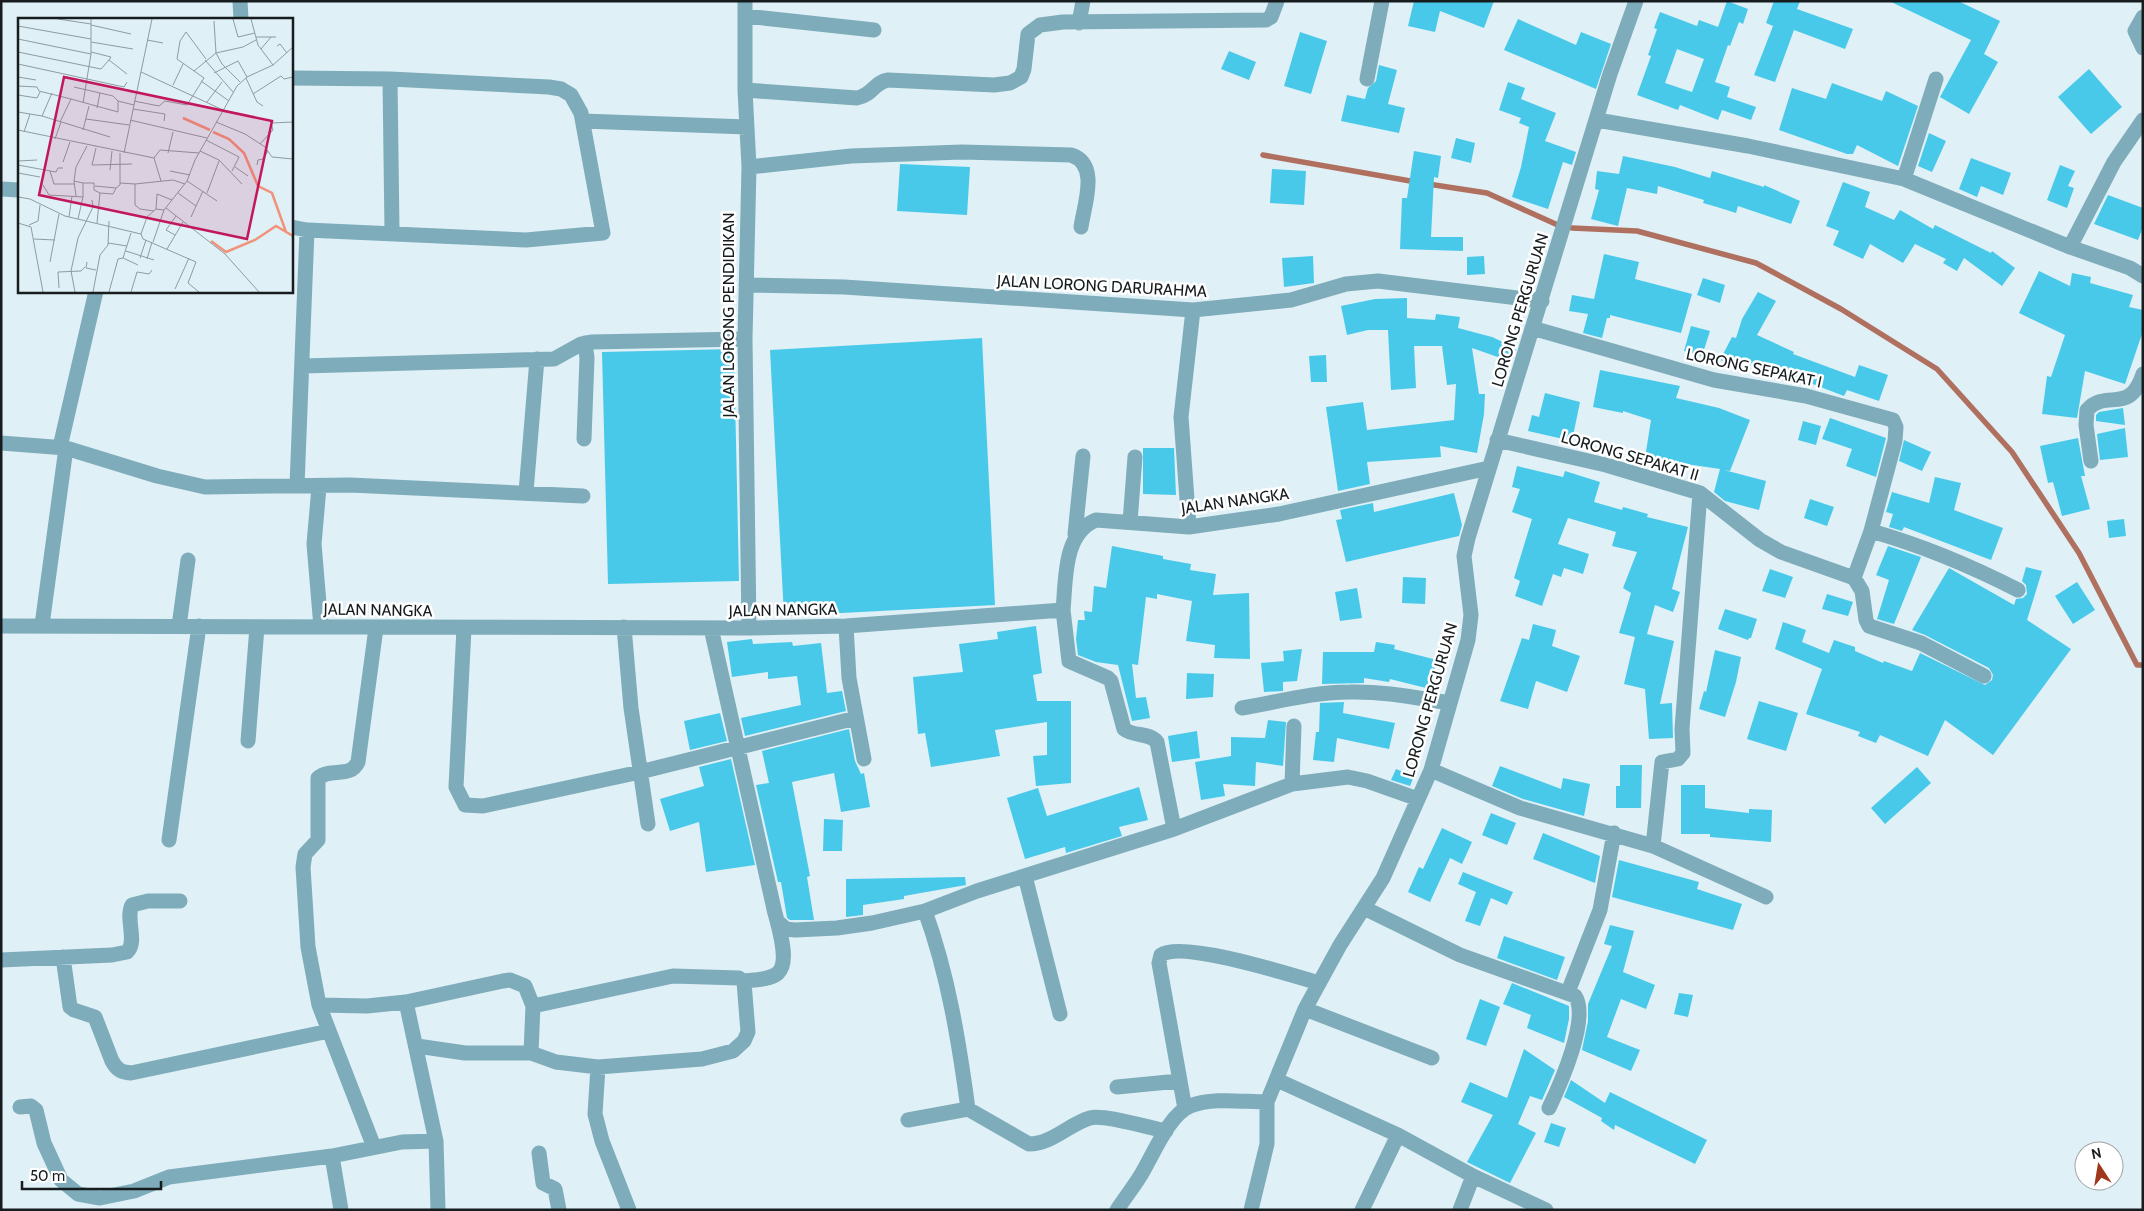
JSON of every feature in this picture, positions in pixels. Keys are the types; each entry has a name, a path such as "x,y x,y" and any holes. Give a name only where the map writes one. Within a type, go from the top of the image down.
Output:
{"street":[{"path":"240,1 241,18"},
{"path":"1079,23 1083,1"},
{"path":"744,90 857,98 869,94 878,83 888,80 981,85 1010,83 1018,79 1024,70 1030,31 1047,23 1266,20 1271,17 1277,1"},
{"path":"1367,79 1382,1"},
{"name":"LORONG PERGURUAN","path":"1268,1102 1305,1009 1383,878 1431,770 1470,627 1464,556 1497,440 1542,301 1610,74 1636,1"},
{"path":"745,9 874,30"},
{"name":"JALAN LORONG PENDIDIKAN","path":"745,9 744,90 749,167 744,339 749,628"},
{"path":"2143,17 2135,31 2143,48"},
{"path":"292,78 390,79 522,84 561,89 575,98 583,121 603,233 526,240 392,232 307,230 292,227"},
{"path":"390,79 392,232"},
{"path":"1904,179 1936,79"},
{"path":"1597,120 1748,146 1904,179 2070,247 2103,257 2143,276"},
{"path":"2070,247 2114,162 2143,120"},
{"path":"583,121 747,127"},
{"path":"749,167 851,156 962,152 1071,155 1083,162 1088,174 1081,227"},
{"path":"1,188 18,190"},
{"path":"297,486 307,230"},
{"name":"JALAN LORONG DARURAHMA","path":"746,285 844,286 1193,310 1291,300 1361,282 1420,285 1542,301"},
{"path":"42,625 63,448 96,292"},
{"path":"1189,527 1181,417 1193,310"},
{"name":"LORONG SEPAKAT I","path":"1532,328 1714,380 1806,396 1888,417 1895,423 1896,437 1879,494 1871,531 1854,578"},
{"path":"303,366 538,359 562,357 585,343 614,340 744,339"},
{"path":"584,439 587,358 585,343"},
{"path":"526,492 538,359"},
{"path":"2091,461 2086,425 2087,410 2098,403 2130,396 2136,391 2143,374"},
{"name":"LORONG SEPAKAT II","path":"1497,440 1606,465 1700,493 1760,540 1780,552 1854,578"},
{"path":"1,443 63,448 157,476 205,487 319,487 350,485 583,496"},
{"path":"1083,456 1079,516 1069,557 1062,610 1069,661 1108,678 1111,682 1124,729 1154,738 1157,742 1174,829"},
{"path":"1130,522 1135,457"},
{"name":"JALAN NANGKA","path":"1075,538 1085,524 1096,520 1189,527 1279,514 1489,468"},
{"path":"319,487 314,544 321,627"},
{"path":"1653,846 1662,762 1678,759 1683,753 1683,719 1700,493"},
{"path":"1871,531 1918,544 1966,563 2018,590"},
{"path":"179,626 188,560"},
{"path":"1854,578 1862,591 1866,620 1869,626 1921,643 1984,676"},
{"name":"JALAN NANGKA","path":"1,626 749,628 846,626 1062,610"},
{"path":"169,840 199,626"},
{"path":"846,626 850,678 864,759"},
{"path":"248,741 257,627"},
{"path":"624,627 631,708 648,824"},
{"path":"374,1147 319,1004 308,947 304,905 304,858 307,850 318,840 318,778 324,774 348,772 355,768 358,762 376,628"},
{"path":"464,628 456,787 465,805 483,806 640,772 856,718"},
{"path":"533,1006 673,976 738,978 744,981 770,977 778,972 782,963 779,923 774,908 711,628"},
{"path":"1242,708 1304,696 1350,692 1390,694 1450,703"},
{"path":"1292,784 1294,726"},
{"path":"1431,770 1520,808 1614,833 1653,846 1766,897"},
{"path":"779,923 786,929 795,930 837,928 872,923 924,911 977,891 1174,829 1292,784 1348,777 1367,781 1418,799"},
{"path":"1568,992 1600,910 1614,833"},
{"path":"1025,876 1060,1014"},
{"path":"1,960 127,952 131,946 129,912 132,905 148,900 180,901"},
{"path":"1364,908 1460,955 1568,992 1577,998 1580,1015 1568,1062 1549,1108"},
{"path":"924,911 937,946 960,1050 968,1109"},
{"path":"1185,1109 1159,963 1163,954 1170,951 1209,954 1319,983"},
{"path":"63,957 70,1007 95,1016 115,1067 123,1072 131,1073 197,1060 329,1031"},
{"path":"319,1004 367,1006 406,1002 510,980 525,986 533,1006 531,1053"},
{"path":"416,1046 465,1053 531,1053 556,1062 598,1068 702,1059 733,1051 744,1041 748,1032 744,981"},
{"path":"406,1002 436,1141 438,1210"},
{"path":"1305,1009 1432,1058"},
{"path":"598,1068 595,1114 602,1141 629,1210"},
{"path":"1277,1080 1398,1136 1473,1176 1546,1210"},
{"path":"1117,1087 1179,1082"},
{"path":"1117,1210 1166,1131 1185,1109 1201,1103 1268,1102 1267,1144 1251,1210"},
{"path":"20,1107 31,1106 38,1112 44,1143 61,1180 78,1194 100,1198 123,1194 177,1176 332,1156 402,1142 436,1141"},
{"path":"908,1120 968,1109 1029,1144 1043,1141 1092,1117 1106,1118 1166,1131"},
{"path":"1362,1210 1398,1136"},
{"path":"539,1153 543,1184 555,1189 560,1210"},
{"path":"332,1156 341,1210"},
{"path":"1460,1210 1473,1176"}],"building":[{"path":"1414,1 1494,1 1484,28 1440,11 1435,32 1408,26"},
{"path":"1727,1 1748,9 1743,24 1739,22 1730,46 1728,45 1715,82 1730,87 1727,97 1756,107 1751,120 1722,110 1718,120 1680,105 1678,110 1637,95 1651,56 1648,55 1657,29 1654,28 1660,12 1697,26 1699,20 1718,27","holes":["1677,49 1704,59 1692,92 1665,83"]},
{"path":"1774,1 1800,1 1797,9 1853,29 1845,49 1794,30 1775,82 1754,75 1773,26 1766,23"},
{"path":"1889,1 1958,1 2000,21 1984,54 1998,62 1969,114 1940,97 1971,40"},
{"path":"1518,19 1576,45 1581,32 1611,44 1596,89 1504,50"},
{"path":"1300,32 1327,41 1311,94 1284,86"},
{"path":"1229,51 1256,62 1249,80 1221,69"},
{"path":"1379,65 1397,70 1388,104 1405,108 1399,133 1341,121 1347,95 1365,99 1368,88 1376,81"},
{"path":"2089,69 2122,107 2091,134 2058,97"},
{"path":"1508,82 1525,88 1521,99 1556,113 1545,141 1576,152 1572,165 1563,162 1548,209 1512,197 1521,167 1529,127 1519,123 1521,118 1499,110"},
{"path":"1832,83 1882,101 1886,91 1918,106 1898,166 1857,145 1853,154 1847,154 1779,130 1792,88 1826,99"},
{"path":"1929,133 1946,141 1932,172 1918,166"},
{"path":"1456,138 1475,143 1471,163 1451,158"},
{"path":"1414,151 1441,156 1438,178 1434,177 1431,237 1463,237 1463,251 1400,249 1402,198 1407,198"},
{"path":"1623,156 1675,167 1710,178 1712,171 1764,187 1764,185 1800,201 1791,224 1738,206 1736,213 1703,203 1704,200 1658,186 1657,194 1627,188 1618,226 1591,219 1599,190 1595,189 1597,171 1619,174"},
{"path":"1971,158 2011,173 2003,195 1981,186 1977,197 1959,189"},
{"path":"900,164 970,167 967,215 897,211"},
{"path":"2060,165 2075,171 2068,186 2074,188 2067,208 2047,200"},
{"path":"1272,169 1306,171 1304,205 1270,203"},
{"path":"1843,182 1870,192 1865,207 1894,220 1900,210 1933,229 1935,225 1991,253 1992,251 2015,268 2002,286 1964,258 1957,271 1943,263 1946,259 1915,244 1903,263 1870,244 1863,259 1833,245 1839,231 1826,226"},
{"path":"2108,195 2143,208 2143,227 2138,240 2094,224"},
{"path":"1604,254 1639,262 1635,279 1692,294 1681,333 1610,315 1610,318 1607,318 1602,338 1583,333 1588,314 1569,311 1572,295 1594,299"},
{"path":"1313,256 1314,283 1284,287 1282,258"},
{"path":"1484,256 1485,274 1467,275 1467,257"},
{"path":"2039,271 2070,286 2072,273 2091,277 2090,283 2133,295 2129,307 2143,310 2143,331 2125,384 2085,371 2077,418 2042,414 2047,376 2051,377 2065,335 2019,313"},
{"path":"1703,278 1725,285 1720,303 1697,295"},
{"path":"1758,292 1776,301 1757,335 1794,352 1793,354 1855,377 1859,365 1888,375 1879,401 1847,390 1844,396 1784,373 1782,377 1751,363 1749,370 1720,360 1732,337 1736,338 1742,319"},
{"path":"1407,298 1407,318 1435,320 1436,314 1460,317 1458,328 1492,337 1516,348 1512,362 1472,348 1479,394 1485,394 1484,414 1477,453 1440,446 1441,457 1367,462 1370,484 1338,491 1326,407 1363,402 1367,430 1454,420 1456,384 1447,385 1442,346 1414,346 1416,388 1391,390 1388,330 1368,330 1347,335 1341,306 1375,299"},
{"path":"1691,326 1710,331 1702,356 1684,351"},
{"path":"982,338 995,605 784,616 770,350"},
{"path":"734,349 739,581 608,584 602,352"},
{"path":"1326,355 1327,382 1311,382 1309,356"},
{"path":"1600,370 1680,386 1676,398 1719,408 1750,420 1730,471 1724,470 1766,481 1759,510 1725,501 1714,492 1720,469 1645,458 1651,420 1623,411 1623,413 1593,407"},
{"path":"1545,393 1580,402 1572,441 1528,431 1532,415 1539,417"},
{"path":"2123,408 2125,425 2096,421 2096,415 2099,412"},
{"path":"1830,418 1886,438 1876,477 1846,466 1852,449 1822,439"},
{"path":"1803,421 1821,426 1816,445 1798,440"},
{"path":"2125,428 2128,457 2100,460 2097,434"},
{"path":"2078,438 2085,476 2081,476 2090,509 2062,516 2053,482 2048,483 2040,446"},
{"path":"1904,440 1931,452 1922,471 1899,461"},
{"path":"1143,448 1174,448 1176,495 1143,494"},
{"path":"1517,466 1563,477 1565,471 1600,482 1594,502 1622,510 1623,507 1648,514 1647,517 1688,527 1672,589 1680,592 1673,612 1655,605 1647,634 1674,641 1660,704 1672,703 1673,738 1649,739 1645,689 1624,684 1635,637 1619,633 1631,593 1623,588 1637,552 1612,546 1616,532 1568,518 1558,544 1589,554 1583,574 1564,568 1561,577 1553,574 1542,606 1515,596 1520,581 1514,578 1532,519 1512,512 1520,489 1512,487"},
{"path":"1935,477 1961,483 1954,510 2003,528 1991,560 1904,527 1902,531 1889,527 1893,514 1886,512 1892,492 1929,503"},
{"path":"1454,493 1462,525 1459,536 1346,562 1336,520 1342,519 1340,510 1373,503 1374,512"},
{"path":"1810,499 1834,507 1827,526 1804,518"},
{"path":"2124,519 2126,536 2109,538 2107,521"},
{"path":"1112,546 1163,556 1163,559 1191,564 1190,570 1216,574 1213,595 1249,593 1250,659 1214,658 1215,645 1186,641 1192,601 1157,594 1157,599 1146,597 1138,665 1132,664 1136,698 1146,697 1150,718 1132,721 1118,665 1096,662 1078,655 1076,639 1078,620 1085,620 1084,611 1092,612 1094,586 1106,588"},
{"path":"1888,546 1921,557 1894,624 1877,619 1889,580 1876,575"},
{"path":"2026,567 2042,571 2027,620 2071,649 1993,755 1945,720 1928,756 1880,735 1876,743 1858,736 1860,732 1806,714 1822,669 1775,649 1783,622 1806,630 1802,642 1829,653 1834,640 1855,647 1855,651 1883,663 1884,661 1912,671 1920,653 1985,685 1992,680 1993,675 1989,668 1912,630 1949,568 2014,605 2016,599 2023,598 2027,594 2026,585 2022,581"},
{"path":"1770,569 1793,577 1785,598 1762,591"},
{"path":"1403,577 1426,578 1425,604 1402,603"},
{"path":"2077,582 2095,610 2073,624 2055,596"},
{"path":"1357,588 1362,618 1340,621 1335,592"},
{"path":"1827,594 1853,602 1848,616 1822,609"},
{"path":"1725,609 1757,619 1751,638 1748,640 1718,629"},
{"path":"1533,624 1556,630 1552,646 1580,656 1567,692 1536,681 1528,709 1500,701 1522,638 1529,640"},
{"path":"1036,626 1042,673 1033,675 1037,701 1071,701 1071,783 1036,786 1033,756 1047,755 1047,722 995,730 1000,756 931,767 925,733 918,734 913,677 963,672 959,644 998,639 997,632"},
{"path":"752,639 753,644 792,642 793,646 821,643 827,693 842,691 846,711 745,736 741,718 801,705 797,676 768,679 768,672 732,677 727,642"},
{"path":"1376,642 1395,645 1394,649 1437,660 1430,689 1390,679 1389,682 1364,678 1364,683 1322,684 1323,652 1374,652"},
{"path":"1302,649 1297,681 1283,682 1283,691 1264,692 1261,663 1284,661 1283,651"},
{"path":"1715,650 1741,657 1736,682 1725,717 1699,709 1704,691 1706,692"},
{"path":"1187,673 1214,674 1213,697 1186,699"},
{"path":"1759,701 1798,713 1786,751 1747,739"},
{"path":"1344,702 1343,713 1395,723 1389,749 1337,738 1334,762 1313,760 1316,732 1319,732 1320,703"},
{"path":"720,713 727,741 690,750 684,721"},
{"path":"1268,720 1286,722 1283,766 1256,762 1255,786 1223,784 1225,796 1201,800 1195,762 1231,756 1231,737 1265,738"},
{"path":"849,729 855,761 861,774 864,773 870,807 841,812 834,773 792,782 810,876 807,877 814,920 790,920 787,918 781,882 778,882 756,785 769,783 762,751"},
{"path":"1197,731 1200,758 1172,762 1168,736"},
{"path":"731,759 755,865 706,872 699,822 670,831 660,799 704,786 699,767"},
{"path":"1620,765 1642,765 1641,808 1616,808 1616,786 1620,786"},
{"path":"1500,766 1561,789 1563,778 1590,784 1584,816 1523,799 1492,786"},
{"path":"1917,767 1931,783 1885,824 1871,808"},
{"path":"1396,769 1414,776 1410,786 1391,780"},
{"path":"1681,785 1705,785 1705,808 1749,813 1749,809 1772,810 1771,842 1710,837 1710,834 1681,834"},
{"path":"1139,787 1148,820 1119,827 1122,836 1066,853 1065,847 1025,859 1007,798 1038,788 1047,816"},
{"path":"1491,813 1516,823 1507,845 1482,835"},
{"path":"824,819 843,820 842,851 823,851"},
{"path":"1442,828 1472,842 1462,864 1450,858 1430,902 1408,892 1419,867 1423,869"},
{"path":"1543,833 1600,856 1595,883 1533,859"},
{"path":"1619,860 1699,882 1697,889 1742,904 1733,930 1612,897"},
{"path":"1463,872 1513,892 1507,905 1491,898 1480,926 1465,921 1476,892 1458,884"},
{"path":"965,877 966,885 904,896 904,899 863,905 863,915 846,917 846,879"},
{"path":"1610,925 1634,931 1623,972 1655,985 1646,1009 1621,999 1607,1037 1640,1050 1631,1071 1582,1050 1588,1021 1588,1004 1612,946 1604,944"},
{"path":"1504,936 1565,957 1557,980 1497,958"},
{"path":"1512,983 1569,1006 1569,1019 1564,1043 1527,1028 1531,1015 1503,1004"},
{"path":"1679,993 1693,995 1688,1017 1674,1014"},
{"path":"1480,999 1500,1007 1486,1046 1466,1039"},
{"path":"1524,1049 1555,1070 1542,1100 1530,1096 1518,1124 1536,1133 1510,1183 1467,1162 1493,1115 1461,1102 1470,1082 1507,1098"},
{"path":"1571,1080 1605,1103 1610,1092 1707,1140 1695,1164 1615,1125 1614,1130 1601,1121 1602,1118 1564,1097"},
{"path":"1551,1123 1566,1128 1559,1147 1544,1142"}],"waterway":[{"path":"1263,155 1416,182"},
{"path":"1428,184 1487,193 1560,226"},
{"path":"1572,228 1637,231 1756,263 1841,309 1937,369 2012,452 2079,553 2137,665 2143,665"}]}
